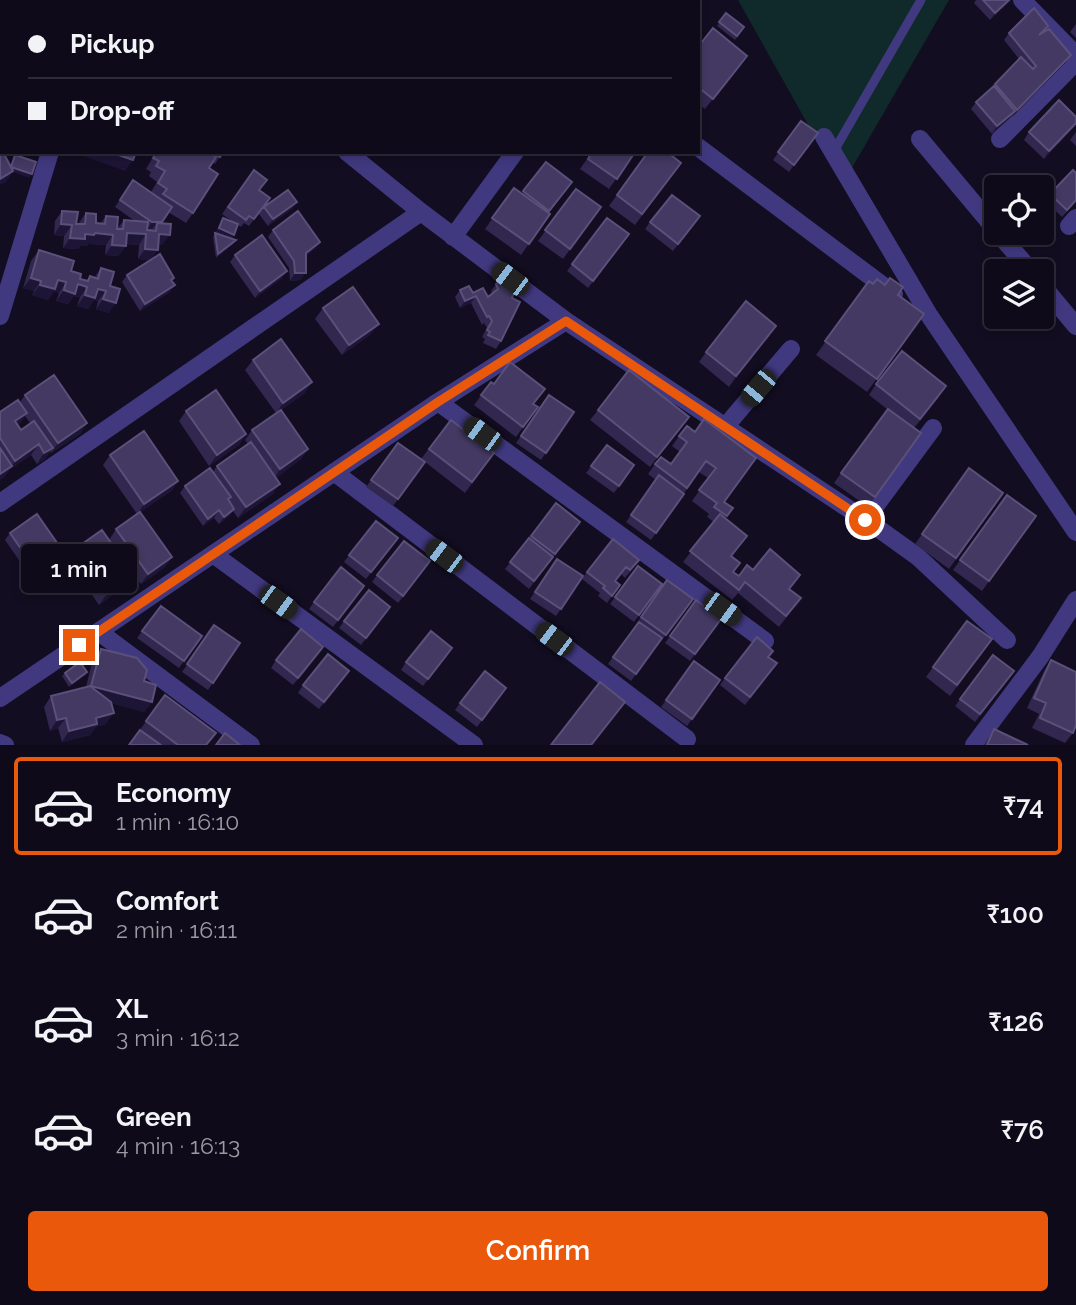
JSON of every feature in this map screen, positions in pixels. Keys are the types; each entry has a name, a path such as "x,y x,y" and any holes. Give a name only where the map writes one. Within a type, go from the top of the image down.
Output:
{"street":[{"path":"1022,0 1076,55"},
{"path":"1000,139 1076,62"},
{"path":"920,139 984,215"},
{"path":"829,144 929,315 1076,532"},
{"path":"700,148 901,299"},
{"path":"0,316 49,154"},
{"path":"349,154 453,237 566,321 918,557 1007,640"},
{"path":"453,237 514,154"},
{"path":"0,503 421,212"},
{"path":"1009,245 1021,259"},
{"path":"1054,300 1076,326"},
{"path":"0,698 438,402 566,321"},
{"path":"725,427 791,349"},
{"path":"438,402 765,641"},
{"path":"865,520 933,428"},
{"path":"334,472 687,739"},
{"path":"213,554 474,745"},
{"path":"974,745 1040,656 1076,600"},
{"path":"99,632 251,745"}],"lane":[{"path":"829,144 921,0"}],"green space":[{"path":"738,0 949,0 842,185"}],"building":[{"path":"983,0 1009,0 995,13"},
{"path":"1034,8 1048,26 1039,35 1049,29 1071,55 1017,110 995,84 1021,57 1033,69 1036,66 1009,33"},
{"path":"726,13 744,27 737,36 719,22"},
{"path":"713,28 747,56 713,99 700,89 700,44"},
{"path":"994,86 1015,111 997,126 976,102"},
{"path":"1059,100 1076,117 1076,123 1049,151 1029,132"},
{"path":"801,121 818,133 794,165 778,152"},
{"path":"0,154 4,154 13,171 0,179"},
{"path":"116,154 135,154 133,160"},
{"path":"156,154 211,154 216,157 209,168 218,174 193,213 163,194 167,189 158,183 165,171 156,166 159,161 153,158"},
{"path":"591,154 634,154 617,179 588,159"},
{"path":"647,154 670,154 681,163 642,214 617,195"},
{"path":"15,155 36,162 32,174 11,167"},
{"path":"546,162 572,182 549,211 523,191"},
{"path":"254,170 267,180 259,190 270,198 254,219 249,216 246,220 228,207"},
{"path":"1073,170 1076,173 1076,200 1067,210 1054,198 1054,190"},
{"path":"133,180 172,207 162,222 152,222 120,200"},
{"path":"514,188 550,214 529,244 492,218"},
{"path":"576,189 601,207 570,249 545,230"},
{"path":"288,190 297,202 273,219 264,207"},
{"path":"672,195 700,216 678,244 650,222"},
{"path":"62,211 78,212 76,224 85,224 86,213 96,214 96,223 105,224 106,216 118,217 117,229 123,229 124,220 148,222 147,230 156,231 157,223 171,224 170,235 159,234 158,250 145,249 146,234 127,233 126,246 112,245 113,235 95,233 85,234 85,239 70,238 72,225 61,224"},
{"path":"298,211 320,242 306,253 306,273 295,273 294,261 273,230"},
{"path":"223,218 238,224 234,235 219,228"},
{"path":"607,218 629,234 593,281 572,264"},
{"path":"215,233 236,240 218,254"},
{"path":"262,235 287,271 260,291 235,255"},
{"path":"39,250 74,261 71,271 81,274 80,279 88,281 90,276 98,279 101,268 114,272 110,286 120,289 116,303 103,299 106,291 98,289 95,298 85,295 87,287 78,284 75,294 64,290 66,282 58,280 55,289 40,285 41,281 31,278"},
{"path":"160,254 174,278 171,280 175,285 145,304 127,275"},
{"path":"890,278 903,287 898,295 924,314 877,379 825,341 869,281 873,284 877,279 885,285"},
{"path":"505,279 514,293 512,298 520,302 501,341 488,335 490,332 487,330 492,321 476,296 465,301 460,290 469,286 473,293 483,288 488,297 498,289 496,284"},
{"path":"353,287 379,324 349,345 323,308"},
{"path":"746,301 776,326 736,376 706,352"},
{"path":"281,339 312,382 283,403 253,360"},
{"path":"902,351 946,386 920,419 876,384"},
{"path":"510,362 545,389 533,404 538,407 523,427 481,395 491,382 494,384"},
{"path":"629,370 689,417 657,457 598,410"},
{"path":"54,375 87,423 58,443 25,395"},
{"path":"216,390 246,434 217,455 186,411"},
{"path":"549,395 574,412 546,453 521,436"},
{"path":"18,400 27,413 15,421 21,430 34,421 53,448 44,453 39,444 15,461 0,438 0,412"},
{"path":"888,409 921,433 875,497 841,473"},
{"path":"281,410 308,449 280,469 252,430"},
{"path":"704,419 756,458 724,502 733,508 727,516 714,507 717,503 699,490 716,468 706,461 687,488 655,464 661,457 671,464 687,442 679,436 687,426 695,432"},
{"path":"451,420 494,453 472,482 429,449"},
{"path":"144,431 178,481 144,504 110,455"},
{"path":"251,442 280,484 246,507 217,466"},
{"path":"398,443 425,462 398,499 371,480"},
{"path":"607,445 634,465 619,486 591,466"},
{"path":"0,448 12,466 0,474"},
{"path":"210,468 231,497 228,499 234,509 224,517 219,510 208,519 185,486"},
{"path":"969,468 1003,493 956,558 922,534"},
{"path":"659,475 684,494 656,533 631,515"},
{"path":"1007,495 1036,516 989,581 960,560"},
{"path":"556,503 580,522 555,554 531,536"},
{"path":"140,512 172,557 148,574 116,529"},
{"path":"37,514 62,550 35,569 10,533"},
{"path":"720,514 747,536 731,556 740,563 733,572 739,576 747,565 753,570 770,549 800,575 789,589 801,598 786,616 745,582 739,590 690,551"},
{"path":"376,521 398,538 371,572 349,555"},
{"path":"102,530 128,567 116,575 122,583 107,594 75,549"},
{"path":"529,538 553,557 534,581 510,562"},
{"path":"613,539 639,560 630,570 626,567 615,581 620,585 612,596 603,588 605,586 587,572"},
{"path":"404,541 430,561 403,596 377,575"},
{"path":"557,559 583,576 561,609 535,592"},
{"path":"638,566 662,584 639,615 615,597"},
{"path":"341,567 364,586 338,620 314,602"},
{"path":"667,580 693,599 666,635 641,617"},
{"path":"369,590 390,607 366,638 344,621"},
{"path":"696,600 721,619 695,654 670,636"},
{"path":"161,606 202,636 184,661 142,631"},
{"path":"967,621 992,639 957,685 933,667"},
{"path":"639,622 662,638 636,674 613,657"},
{"path":"214,625 240,643 213,683 187,664"},
{"path":"301,629 323,647 298,678 276,660"},
{"path":"431,631 452,648 428,679 406,662"},
{"path":"757,637 773,651 768,657 777,663 750,697 725,678"},
{"path":"101,649 137,658 147,670 144,681 156,685 152,702 91,686"},
{"path":"328,654 349,671 324,702 303,685"},
{"path":"993,655 1014,671 980,714 960,699"},
{"path":"1051,660 1076,672 1076,725 1073,733 1040,718 1046,703 1034,698"},
{"path":"694,661 720,680 692,719 666,700"},
{"path":"80,662 87,672 72,683 65,673"},
{"path":"485,671 506,688 482,720 460,703"},
{"path":"600,682 625,702 591,745 551,745"},
{"path":"90,686 111,702 114,713 96,718 97,724 69,731 66,718 57,720 51,696"},
{"path":"165,695 216,733 206,745 178,745 146,721"},
{"path":"994,729 1028,745 987,745"},
{"path":"140,730 161,745 129,745"},
{"path":"225,733 240,745 216,745"}],"route":[{"path":"79,645 438,402 566,321 865,520"}]}
